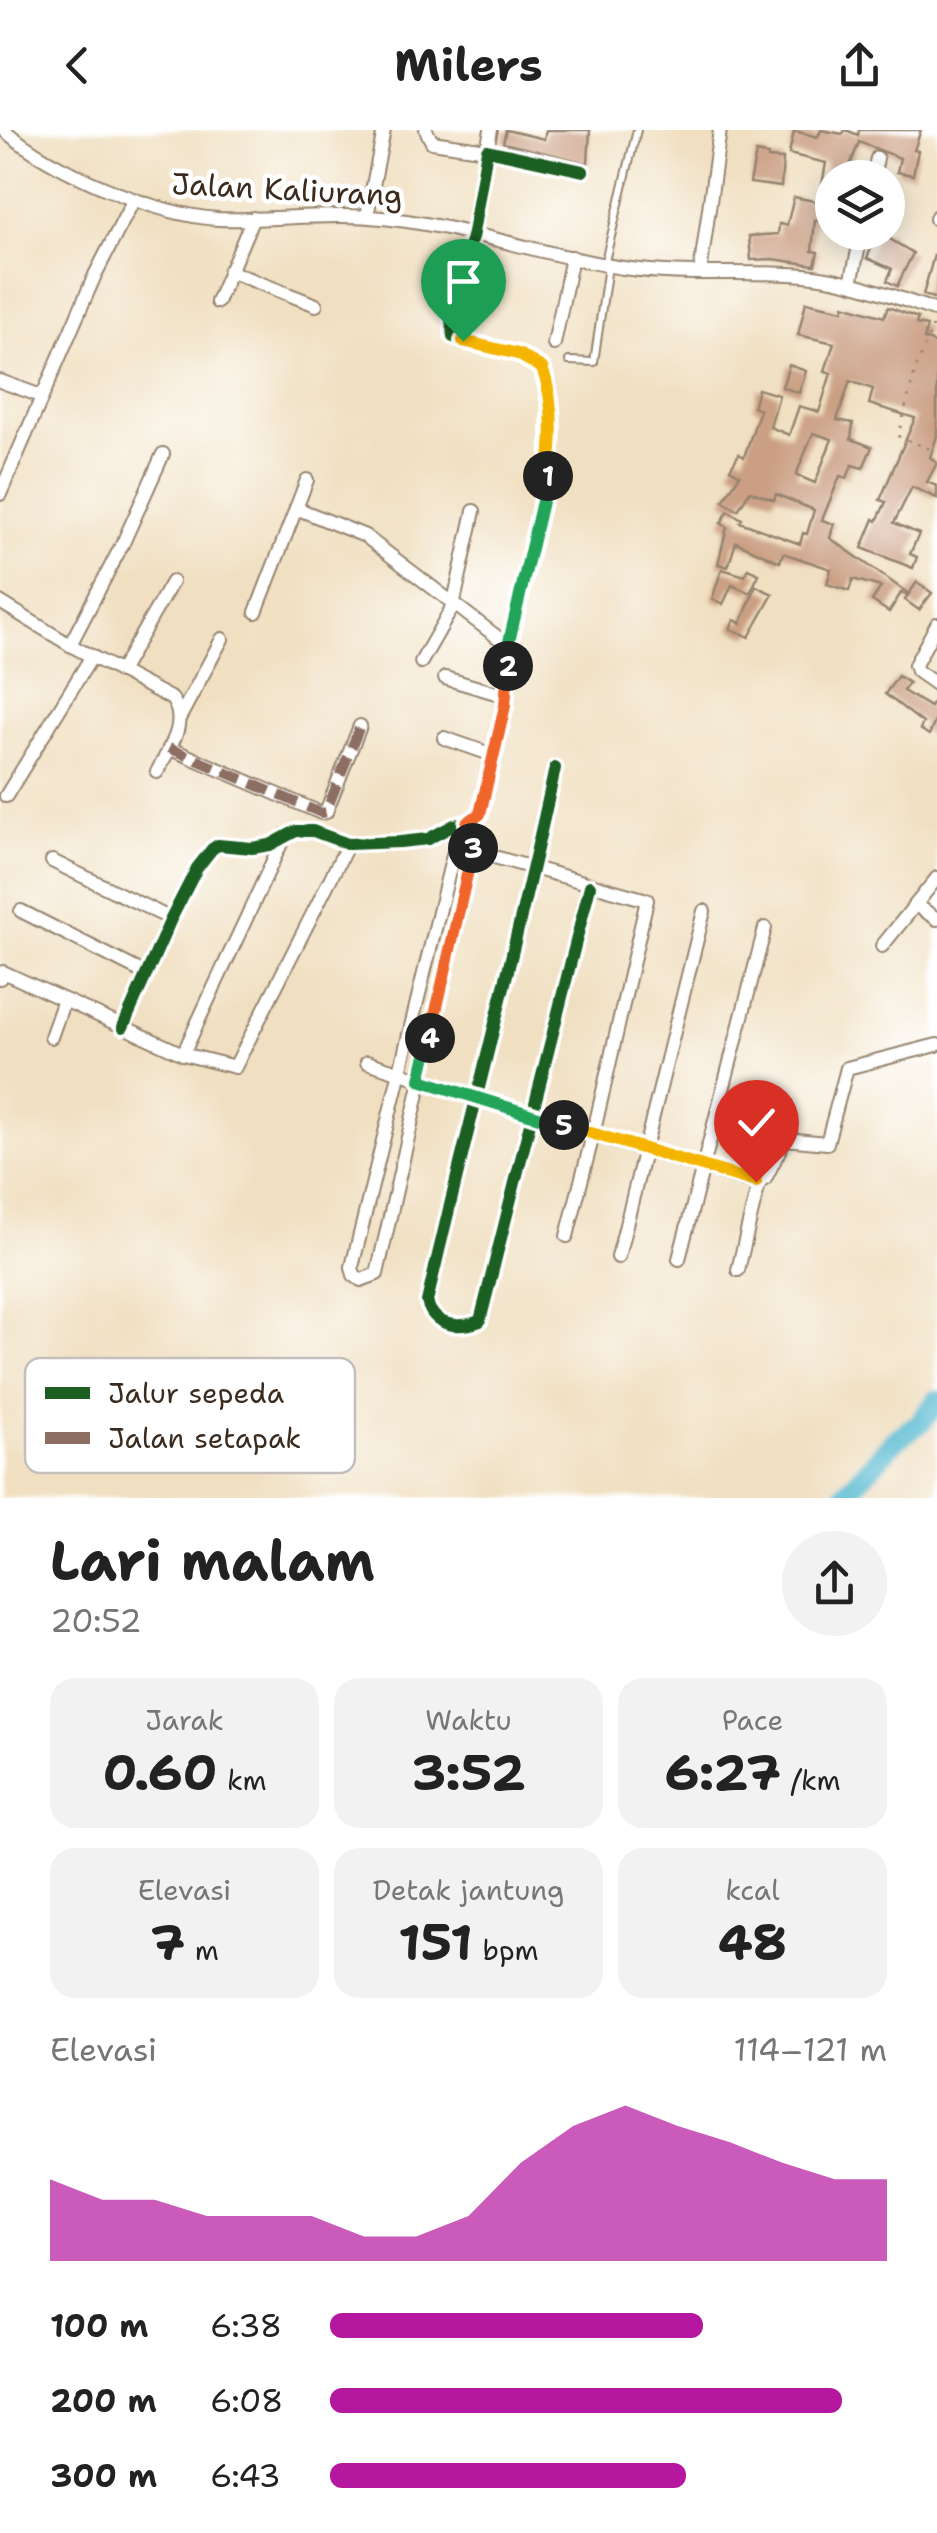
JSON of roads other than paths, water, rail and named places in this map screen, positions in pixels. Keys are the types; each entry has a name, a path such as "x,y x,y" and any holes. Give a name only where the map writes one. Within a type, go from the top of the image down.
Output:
{"street":[{"name":"Jalan Kaliurang","path":"4,130 38,153 134,201 180,214 253,218 368,216 473,233 606,265 700,274 806,275 852,282 936,316"},
{"path":"368,216 384,130"},
{"path":"426,130 432,142 583,171"},
{"path":"123,1028 172,918 197,868 212,848 270,845 296,831 313,831 348,844 428,839 480,814 506,696 508,646 549,473 550,405 546,380 536,363 518,354 463,341 451,333 451,317 473,233 490,130"},
{"path":"700,274 720,130"},
{"path":"0,494 95,274 134,201"},
{"path":"218,302 253,218"},
{"path":"852,282 858,250"},
{"path":"554,344 572,257"},
{"path":"229,272 316,304"},
{"path":"0,380 42,396"},
{"path":"70,645 163,454"},
{"path":"256,612 307,480"},
{"path":"296,508 365,536 508,646"},
{"path":"420,662 453,606 474,511"},
{"path":"120,672 172,582"},
{"path":"0,602 70,645 165,693 176,704 180,717"},
{"path":"937,624 914,666 937,686"},
{"path":"156,772 180,717 222,640"},
{"path":"6,796 92,656"},
{"path":"444,678 506,696"},
{"path":"169,748 322,813 326,812 360,726"},
{"path":"444,738 493,755"},
{"path":"555,768 428,1302 434,1316 450,1325 466,1326 480,1321 590,886"},
{"path":"467,823 473,838 472,851 376,1274 362,1280 354,1275 352,1267 455,847 467,823"},
{"path":"184,1054 285,835"},
{"path":"0,978 3,972 184,1054 226,1067 239,1064 348,844"},
{"path":"472,851 647,900 567,1236"},
{"path":"52,861 172,918"},
{"path":"882,946 937,878"},
{"path":"916,904 937,919"},
{"path":"22,911 146,974"},
{"path":"618,1257 704,912"},
{"path":"680,1258 765,928"},
{"path":"50,1037 64,1000"},
{"path":"366,1062 756,1182 766,1179 785,1139 827,1143 847,1068 937,1044"},
{"path":"738,1270 756,1182"}],"lane":[{"path":"569,361 594,362 606,265 637,130"}],"waterway":[{"path":"842,1498 895,1440 921,1422 937,1401"}]}
